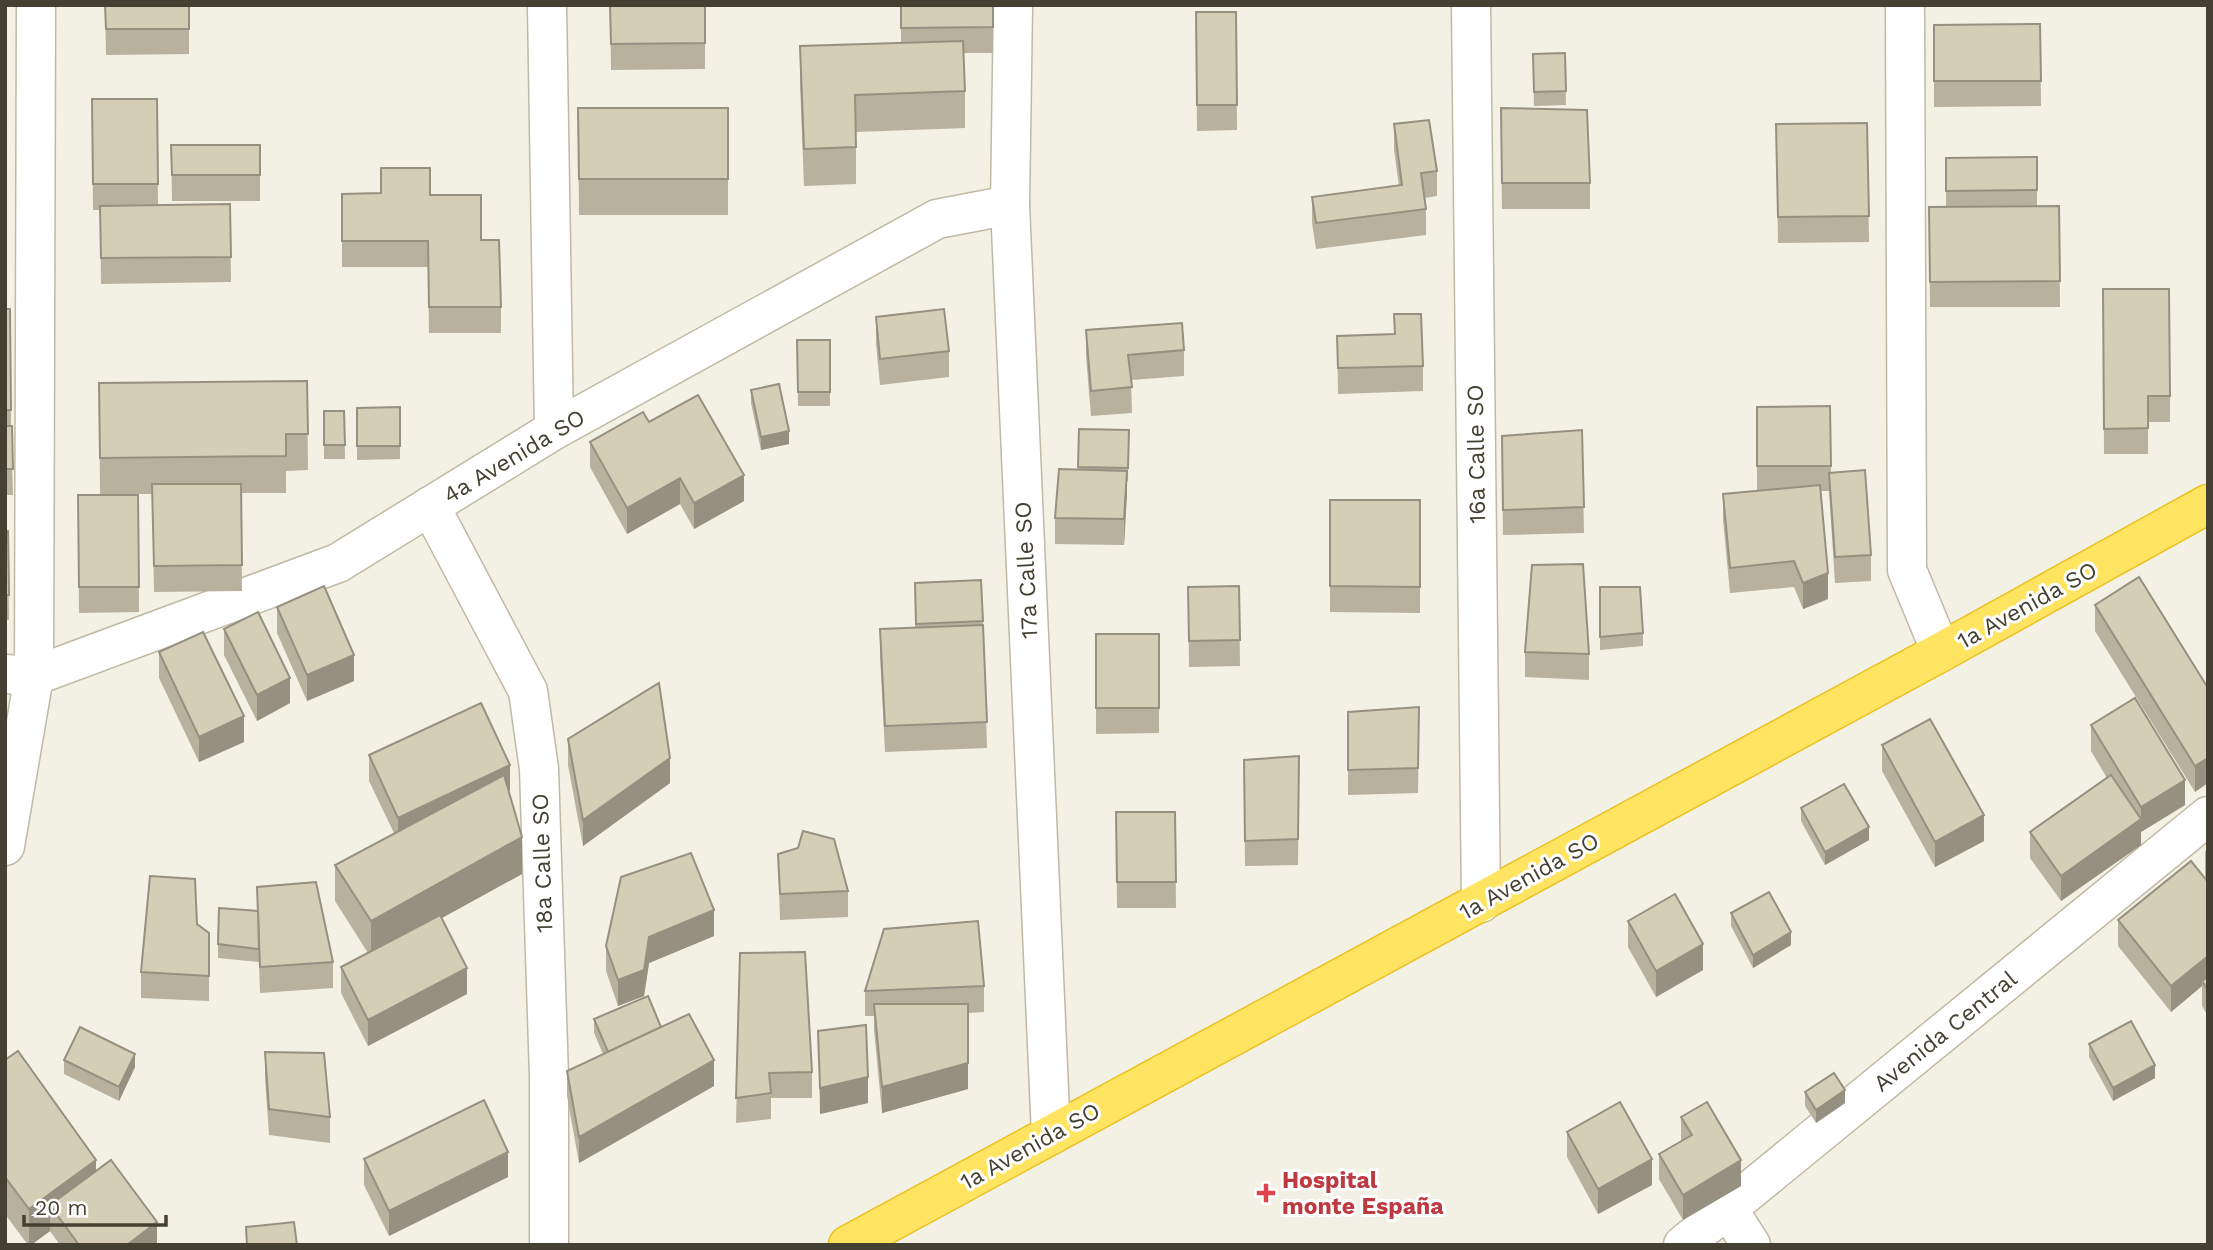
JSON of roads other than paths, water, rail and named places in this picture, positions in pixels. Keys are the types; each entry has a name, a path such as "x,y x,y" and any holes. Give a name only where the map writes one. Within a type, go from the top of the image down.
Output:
{"highway":[{"name":"1a Avenida SO","path":"848,1245 1481,903 2208,504"}],"street":[{"path":"5,846 20,675 36,5"},
{"path":"547,5 554,430"},
{"name":"17a Calle SO","path":"1013,5 1010,205 1051,1135"},
{"name":"16a Calle SO","path":"1471,5 1481,903"},
{"path":"1905,5 1907,570 1941,652"},
{"name":"4a Avenida SO","path":"20,675 338,563 554,430 937,219 1010,205"},
{"name":"18a Calle SO","path":"430,506 528,691 540,782 549,1077 549,1245"},
{"name":"Avenida Central","path":"1683,1245 2208,816"},
{"path":"1728,1209 1751,1245"}],"place":[{"name":"Hospital monte España","path":"1266,1193"}]}
